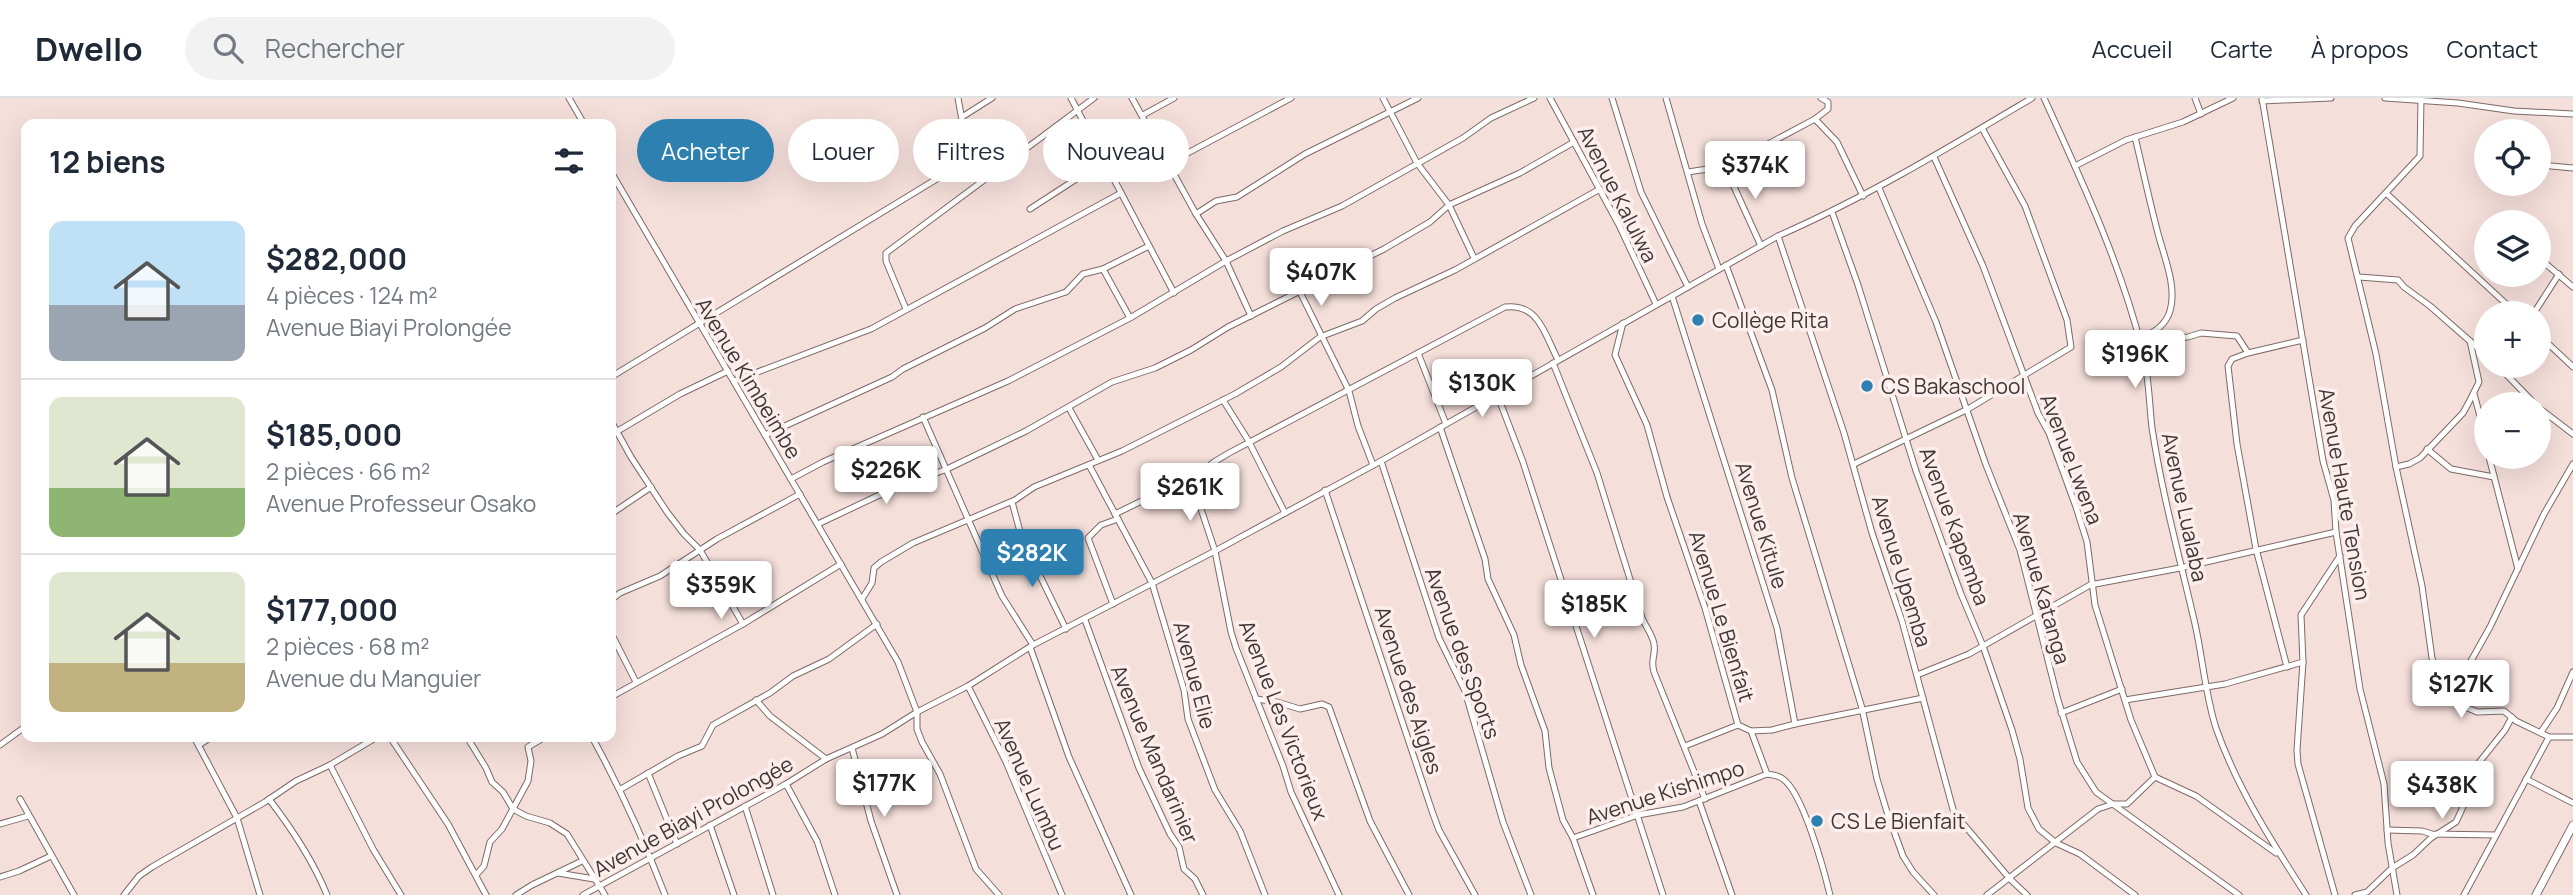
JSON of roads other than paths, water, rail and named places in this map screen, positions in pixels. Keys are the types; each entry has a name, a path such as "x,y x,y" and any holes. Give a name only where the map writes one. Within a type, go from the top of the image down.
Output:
{"main road":[{"path":"2536,895 2573,825"}],"street":[{"path":"569,98 580,119"},
{"path":"616,374 958,166 968,154 958,98"},
{"path":"961,117 992,98"},
{"path":"1071,98 1082,119"},
{"path":"906,309 886,253 1094,98"},
{"path":"1132,98 1145,119"},
{"path":"1143,115 1174,98"},
{"path":"1189,152 1291,98"},
{"path":"1383,98 1417,163 1449,205 1474,258"},
{"path":"1196,214 1216,201 1237,197 1305,154 1418,98"},
{"path":"791,479 823,462 1008,381 1130,318 1283,231 1342,206 1463,138 1491,118 1534,98"},
{"name":"Avenue Kalulwa","path":"1550,98 1600,189 1656,304"},
{"path":"1612,98 1641,192 1689,287"},
{"path":"1666,98 1702,225 1723,267 1772,390 1792,478 1863,711 1877,779 1894,831 1903,856 1913,872 1934,895"},
{"path":"1688,172 1726,167 1815,119 1828,109 1827,101 1821,98"},
{"name":"Avenue Biayi Prolongée","path":"583,895 786,784 826,759 881,734 968,686 1032,646 1381,461 1778,236 1879,188 2032,98"},
{"name":"Avenue Lualaba","path":"2044,98 2075,166 2128,300 2140,340 2152,428 2180,568 2195,626 2205,688 2227,756 2279,855"},
{"path":"2195,98 2201,114"},
{"path":"2075,166 2135,137 2201,114 2233,98"},
{"path":"2262,100 2331,98"},
{"path":"2385,98 2573,114"},
{"path":"2421,99 2420,156 2350,232 2348,242 2359,277 2422,586 2432,658 2444,696 2449,700 2477,712 2504,711 2525,726 2549,737 2573,737"},
{"name":"Avenue Haute Tension","path":"2262,100 2323,461 2334,500 2336,532 2360,689 2384,784 2387,830 2397,895"},
{"path":"1815,119 1837,142 1863,196"},
{"path":"1854,464 1968,409 2070,349 2067,320 2025,206 1982,128"},
{"path":"2135,137 2169,267 2171,305 2168,316 2155,331 2140,340"},
{"path":"818,524 890,489 947,469 1069,408 1103,386 1155,368 1298,290 1384,250 1430,222 1449,205 1520,173 1574,142"},
{"name":"Avenue Lwena","path":"1934,157 1983,266 2076,507 2087,542 2090,585 2137,736 2155,777"},
{"path":"2551,166 2573,168"},
{"path":"1726,167 1761,246"},
{"name":"Avenue Kimbeimbe","path":"616,181 898,662 917,712 917,729 922,743 940,774 976,869 999,895"},
{"path":"1030,209 1069,182"},
{"path":"1115,182 1174,293"},
{"path":"1179,182 1226,261 1251,316"},
{"name":"Avenue Katanga","path":"1879,188 1915,271 2020,550 2061,713 2077,762 2096,792 2239,895"},
{"path":"862,599 872,583 874,568 913,543 1012,502 1026,495 1034,487 1122,451 1223,400 1281,366 1321,337 1362,321 1395,298 1455,270 1600,189"},
{"path":"734,381 871,329 1121,193"},
{"path":"2387,194 2503,301"},
{"name":"Avenue Kapemba","path":"1832,212 1916,471 1983,646 2020,759 2028,808 2039,829 2056,843"},
{"name":"Avenue Upemba","path":"1778,236 1854,464 1872,533 1898,608 1954,813 2027,895"},
{"path":"765,435 892,377 985,328 1015,309 1066,292 1083,274 1103,269 1149,246"},
{"path":"2551,268 2573,286"},
{"path":"1103,269 1130,318"},
{"path":"2542,301 2559,274"},
{"path":"2359,277 2398,279 2404,287 2474,345"},
{"path":"1298,290 1349,391 1358,426 1373,465"},
{"name":"Avenue Kitule","path":"1672,296 1777,628 1795,724"},
{"path":"1113,604 1088,538 1101,525 1156,494 1198,478 1214,462 1505,307 1512,306 1533,313 1556,361 1597,473 1642,618 1654,641 1651,663 1685,746 1732,895"},
{"name":"Avenue Le Bienfait","path":"1623,323 1615,355 1647,425 1667,497 1705,608 1738,726 1751,731 1767,774"},
{"path":"2143,352 2165,338 2189,337 2201,333 2237,336 2248,354"},
{"path":"2287,667 2256,549 2237,444 2228,366 2232,359 2303,340"},
{"path":"2470,341 2479,379 2475,392"},
{"path":"2551,346 2573,367"},
{"path":"1418,353 1485,559 1488,579 1514,635 1521,665 1536,701 1545,731 1546,755 1558,801 1593,895"},
{"path":"616,431 689,389 728,371"},
{"path":"2509,378 2523,392"},
{"path":"1497,394 1523,462 1663,895"},
{"path":"2396,467 2410,464 2420,458 2463,414 2474,394"},
{"path":"1223,400 1249,443 1285,513"},
{"path":"1069,408 1098,460"},
{"path":"923,417 1002,596 1032,646 1069,757 1131,895"},
{"path":"2551,417 2573,434"},
{"path":"616,437 684,534 700,550 743,624"},
{"path":"2427,449 2451,469 2494,477"},
{"name":"Avenue des Sports","path":"1381,461 1439,638 1465,691 1503,822 1531,895"},
{"path":"2449,700 2490,627 2544,514 2573,464"},
{"name":"Avenue Elie","path":"1089,465 1152,583 1184,690 1188,719 1216,790 1240,831 1265,895"},
{"path":"2492,469 2518,569"},
{"name":"Avenue Les Victorieux","path":"1188,483 1198,497 1215,551 1231,632 1291,792 1339,895"},
{"path":"616,511 651,487"},
{"name":"Avenue des Aigles","path":"1325,490 1438,830 1475,895"},
{"path":"616,596 660,576 700,550 800,494"},
{"path":"1012,502 1022,538 1066,629"},
{"path":"1917,675 1964,657 2090,585 2180,568 2336,532"},
{"path":"987,563 988,556 995,551 1022,538"},
{"path":"2325,895 2334,894 2298,764 2303,662 2302,612 2340,556"},
{"path":"616,694 743,624 841,564"},
{"name":"Avenue Mandarinier","path":"1085,620 1139,768 1170,834 1179,847 1184,869 1195,879 1203,895"},
{"path":"621,789 678,756 702,746 713,725 793,676 828,659 877,624"},
{"path":"616,643 636,682"},
{"path":"2125,700 2205,688 2303,662"},
{"path":"2541,732 2557,708 2573,672"},
{"name":"Avenue Lumbu","path":"968,686 1010,772 1062,895"},
{"path":"2061,713 2122,690"},
{"path":"1751,731 1772,730 1923,698"},
{"path":"1256,699 1300,709 1322,704 1329,707 1370,821 1409,895"},
{"path":"756,700 770,716 826,759"},
{"path":"2355,895 2367,892 2392,868 2456,822 2468,796 2477,765 2512,717"},
{"path":"1685,746 1738,726"},
{"path":"0,746 21,730"},
{"path":"2464,895 2549,737"},
{"path":"197,742 237,818 260,895"},
{"path":"199,745 204,742"},
{"path":"124,895 139,876 152,867 270,799 296,781 369,742"},
{"path":"393,742 449,824 486,895"},
{"path":"470,742 492,782 503,792 513,809 567,834 605,895"},
{"path":"476,875 484,866 490,842 502,830 528,781 531,761 528,747 536,742"},
{"path":"595,742 621,789 665,895"},
{"path":"852,748 871,821 897,895"},
{"path":"330,765 373,849 401,895"},
{"path":"648,773 677,844"},
{"path":"1767,774 1782,778 1794,793 1819,855 1830,895"},
{"name":"Avenue Kishimpo","path":"1573,838 1638,815 1702,800 1767,774"},
{"path":"1987,895 2098,809 2113,804 2127,804 2155,777 2196,796 2279,855 2306,895"},
{"path":"2526,779 2573,803"},
{"path":"786,784 817,841 835,895"},
{"path":"20,799 74,895"},
{"path":"270,799 290,825 320,877 327,895"},
{"path":"745,806 774,895"},
{"path":"0,824 28,816"},
{"path":"710,825 734,895"},
{"path":"2387,830 2496,835"},
{"path":"2056,843 2080,854 2135,895"},
{"path":"0,877 51,856"},
{"path":"516,895 582,861"},
{"path":"558,873 594,879"}],"place":[{"name":"Collège Rita","path":"1698,320"},
{"name":"CS Bakaschool","path":"1867,386"},
{"name":"CS Le Bienfait","path":"1817,821"}]}
